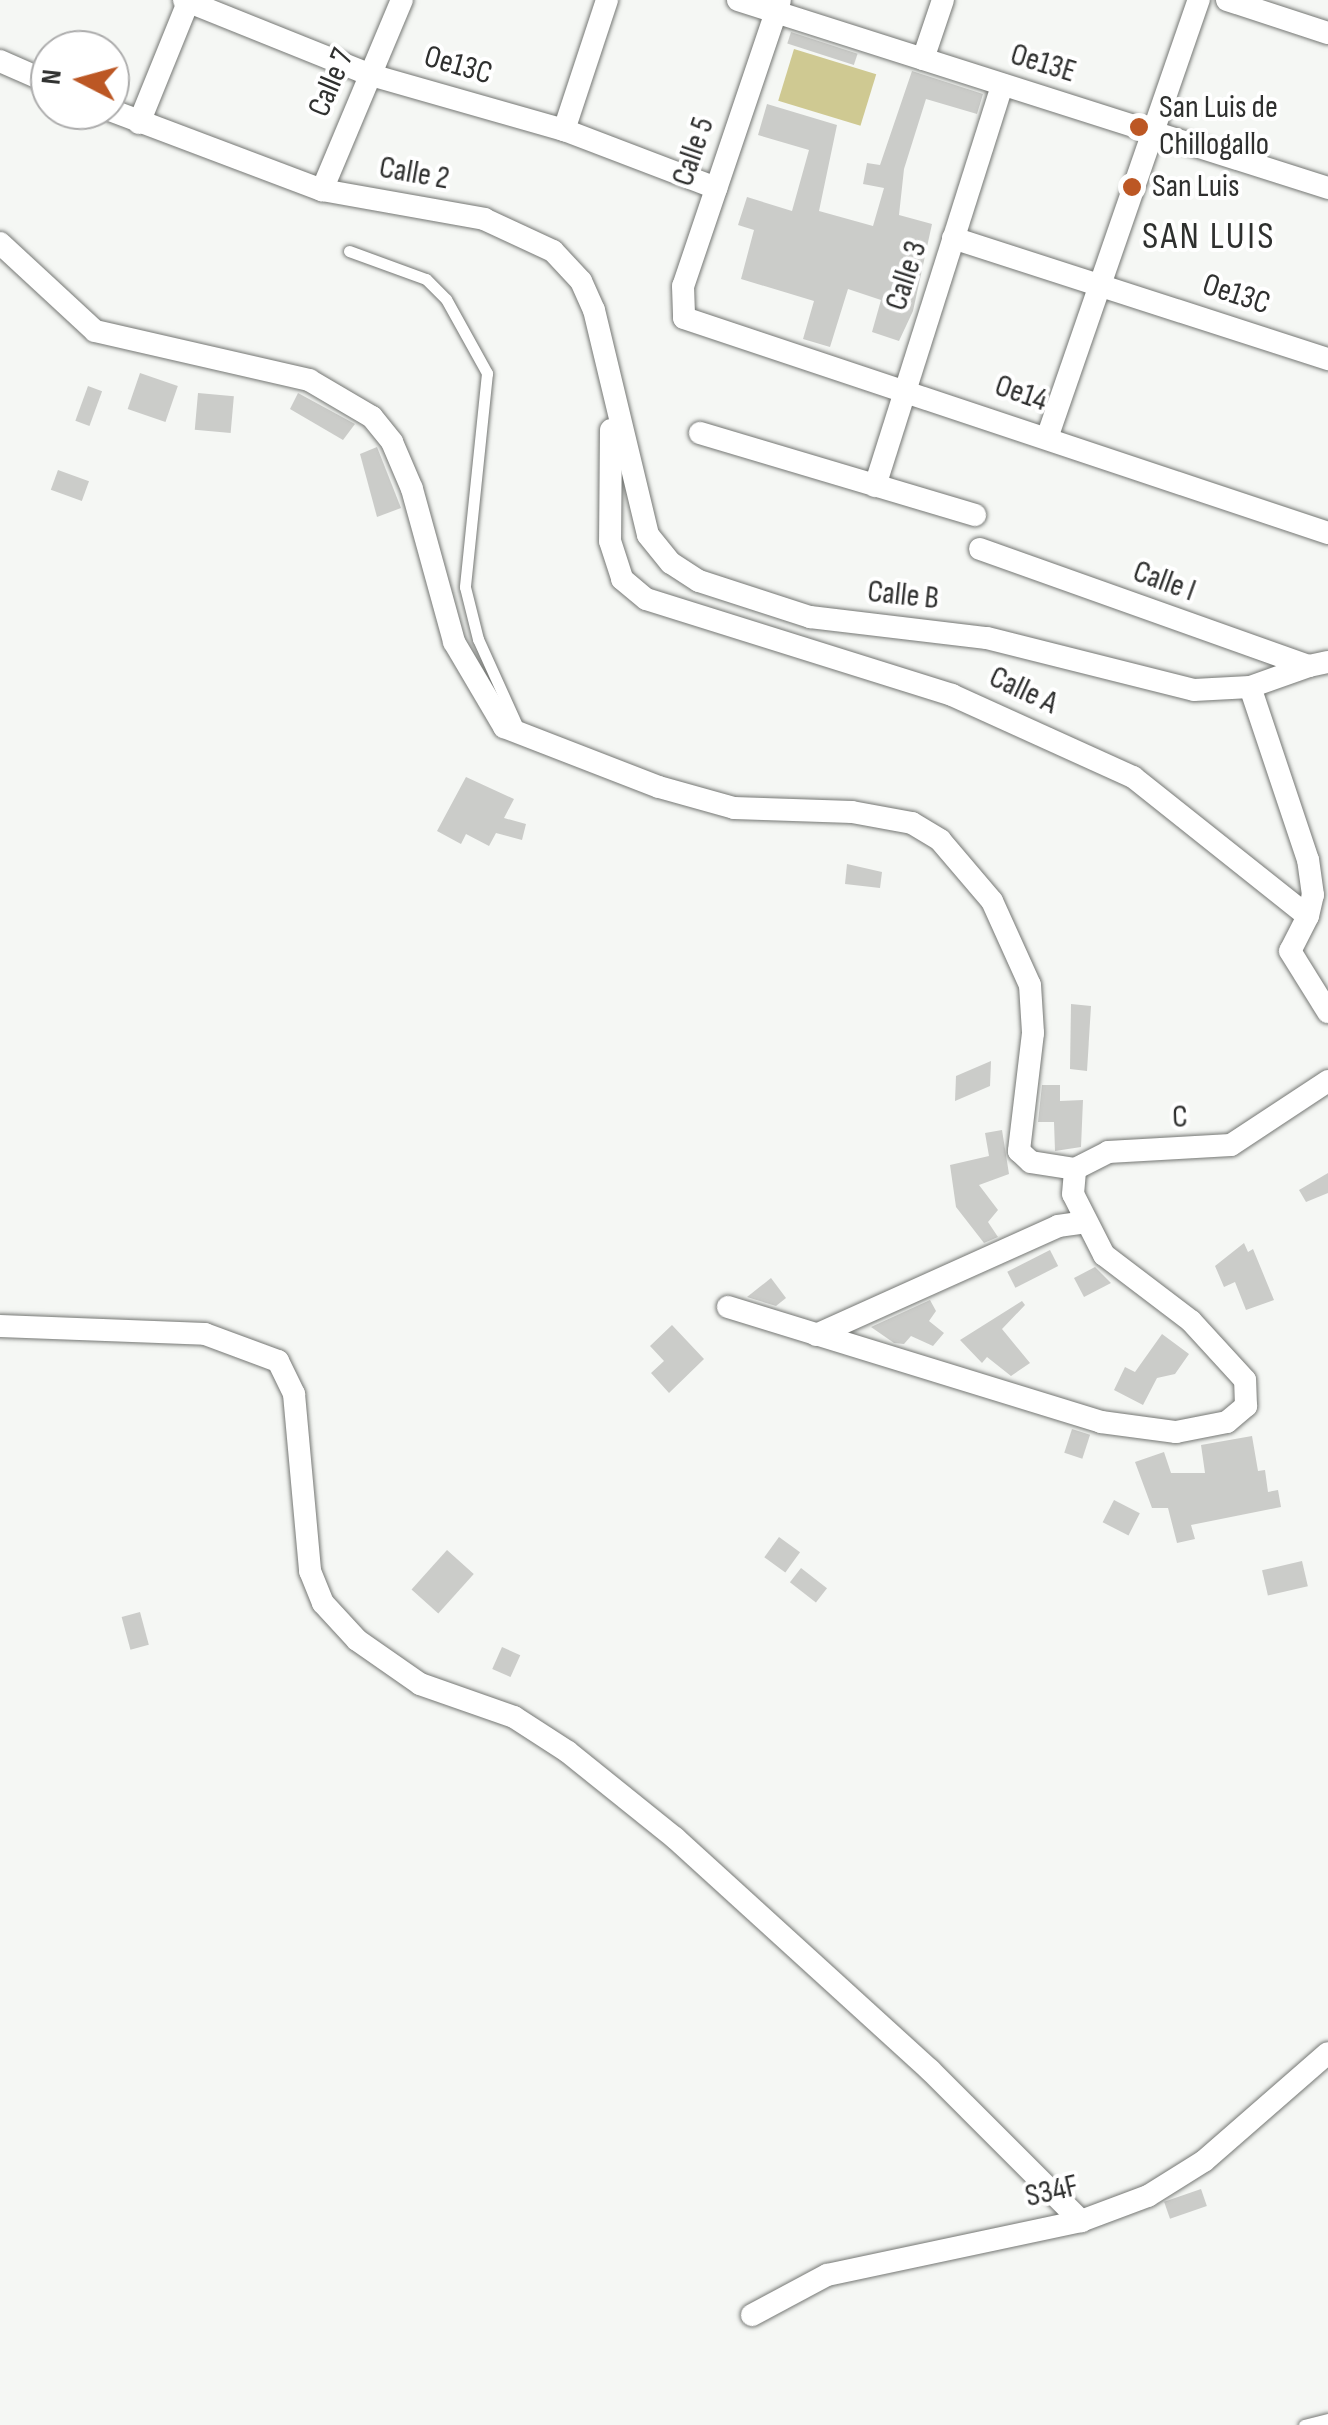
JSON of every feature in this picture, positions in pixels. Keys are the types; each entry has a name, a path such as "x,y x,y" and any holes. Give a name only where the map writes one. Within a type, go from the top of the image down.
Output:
{"street":[{"name":"Calle 7","path":"322,190 402,0"},
{"path":"564,130 608,0"},
{"name":"Oe13E","path":"738,0 778,6 1002,86 1328,188"},
{"path":"923,59 943,0"},
{"path":"1046,438 1095,285 1199,0"},
{"path":"1227,0 1328,32"},
{"name":"Oe13C","path":"187,1 371,75 564,130 716,188"},
{"path":"139,123 187,1"},
{"name":"Calle 5","path":"690,323 680,313 680,296 778,6"},
{"path":"0,62 30,75"},
{"name":"Calle 3","path":"875,486 1002,86"},
{"name":"Calle 2","path":"130,119 322,190 484,220 553,250 581,281 594,310 611,396"},
{"name":"Oe13C","path":"953,238 1328,358"},
{"path":"0,243 94,331 309,380 372,417 392,442 412,488 454,642 498,720 522,736 734,808 852,812 912,823 940,840 992,901 1030,986 1034,1032 1019,1151 1032,1162 1075,1169 1074,1194 1104,1254 1190,1321 1240,1371 1248,1397 1237,1415 1176,1432 1101,1422 728,1306"},
{"name":"Oe14","path":"690,323 906,388 1328,533"},
{"name":"Calle B","path":"611,396 648,535 671,563 699,581 810,617 986,638 1194,690 1250,687 1319,664"},
{"name":"Calle A","path":"611,396 610,541 622,578 635,592 665,608 952,696 1132,776 1308,916"},
{"path":"700,432 975,515"},
{"name":"Calle I","path":"980,549 1319,664"},
{"path":"1250,687 1308,860 1308,916 1290,951 1328,1012"},
{"name":"C","path":"1075,1169 1108,1152 1232,1146 1328,1080"},
{"path":"816,1335 1058,1226 1086,1222"},
{"path":"0,1326 205,1334 278,1361 294,1394 310,1571 323,1603 357,1640 420,1684 514,1717 568,1752 675,1838 916,2057 1082,2221"},
{"name":"S34F","path":"752,2316 827,2274 1082,2221 1148,2196 1204,2161 1328,2053"}],"lane":[{"path":"349,251 426,278 446,300 487,373 464,587 494,682 522,736"},
{"path":"1304,2425 1328,2419"}],"shaded area":[{"path":"794,49 876,74 860,126 778,101"}],"building":[{"path":"791,32 858,54 854,65 787,43"},
{"path":"912,71 983,94 977,114 926,99 904,169 899,215 932,224 913,311 899,341 872,332 881,300 848,289 830,347 803,339 814,301 741,279 754,230 738,225 747,197 792,211 809,150 758,135 767,104 837,125 819,211 873,226 884,188 863,184 867,163 880,165"},
{"path":"140,373 178,386 165,422 128,409"},
{"path":"88,386 102,391 89,426 75,421"},
{"path":"198,393 234,396 231,433 195,430"},
{"path":"298,393 355,424 343,440 290,409"},
{"path":"377,447 401,508 377,517 360,454"},
{"path":"58,470 89,481 82,501 51,490"},
{"path":"466,777 514,799 504,818 526,824 522,840 496,833 489,846 466,834 461,844 437,831"},
{"path":"847,864 882,872 880,888 845,884"},
{"path":"1071,1004 1091,1006 1087,1071 1070,1069"},
{"path":"991,1061 990,1086 955,1101 956,1076"},
{"path":"1042,1085 1060,1085 1060,1101 1083,1100 1081,1147 1055,1151 1054,1122 1038,1122"},
{"path":"1002,1130 1009,1174 979,1185 998,1210 988,1222 998,1237 984,1243 956,1207 950,1165 989,1156 985,1133"},
{"path":"1328,1173 1328,1193 1306,1202 1299,1190"},
{"path":"1244,1243 1248,1252 1253,1249 1274,1300 1246,1310 1235,1282 1224,1287 1215,1266"},
{"path":"1050,1250 1058,1266 1015,1288 1007,1272"},
{"path":"1095,1267 1111,1283 1084,1297 1074,1278"},
{"path":"771,1278 786,1298 776,1306 747,1297"},
{"path":"930,1300 936,1311 929,1321 944,1333 933,1346 911,1336 904,1344 894,1343 871,1327"},
{"path":"1022,1301 1025,1305 1002,1329 1030,1363 1011,1376 987,1357 982,1363 960,1340"},
{"path":"672,1325 704,1359 669,1393 651,1373 664,1361 650,1346"},
{"path":"1162,1334 1189,1354 1175,1374 1157,1378 1143,1405 1114,1390 1125,1367 1135,1372"},
{"path":"1072,1429 1090,1435 1082,1459 1064,1453"},
{"path":"1252,1436 1258,1471 1265,1470 1268,1492 1278,1490 1281,1507 1191,1525 1195,1539 1177,1543 1168,1508 1152,1508 1135,1462 1164,1452 1171,1473 1205,1473 1201,1445"},
{"path":"1114,1500 1140,1513 1128,1535 1103,1522"},
{"path":"779,1537 800,1552 785,1573 764,1557"},
{"path":"447,1550 474,1574 438,1613 412,1589"},
{"path":"1302,1561 1308,1586 1268,1596 1262,1570"},
{"path":"801,1568 827,1588 816,1603 790,1582"},
{"path":"140,1612 149,1645 130,1650 122,1617"},
{"path":"502,1647 520,1655 511,1677 492,1669"},
{"path":"1201,2189 1207,2206 1170,2219 1164,2202"}],"place":[{"name":"San Luis de Chillogallo","path":"1139,127"},
{"name":"San Luis","path":"1132,187"}],"district":[{"name":"SAN LUIS","path":"1209,237"}]}
